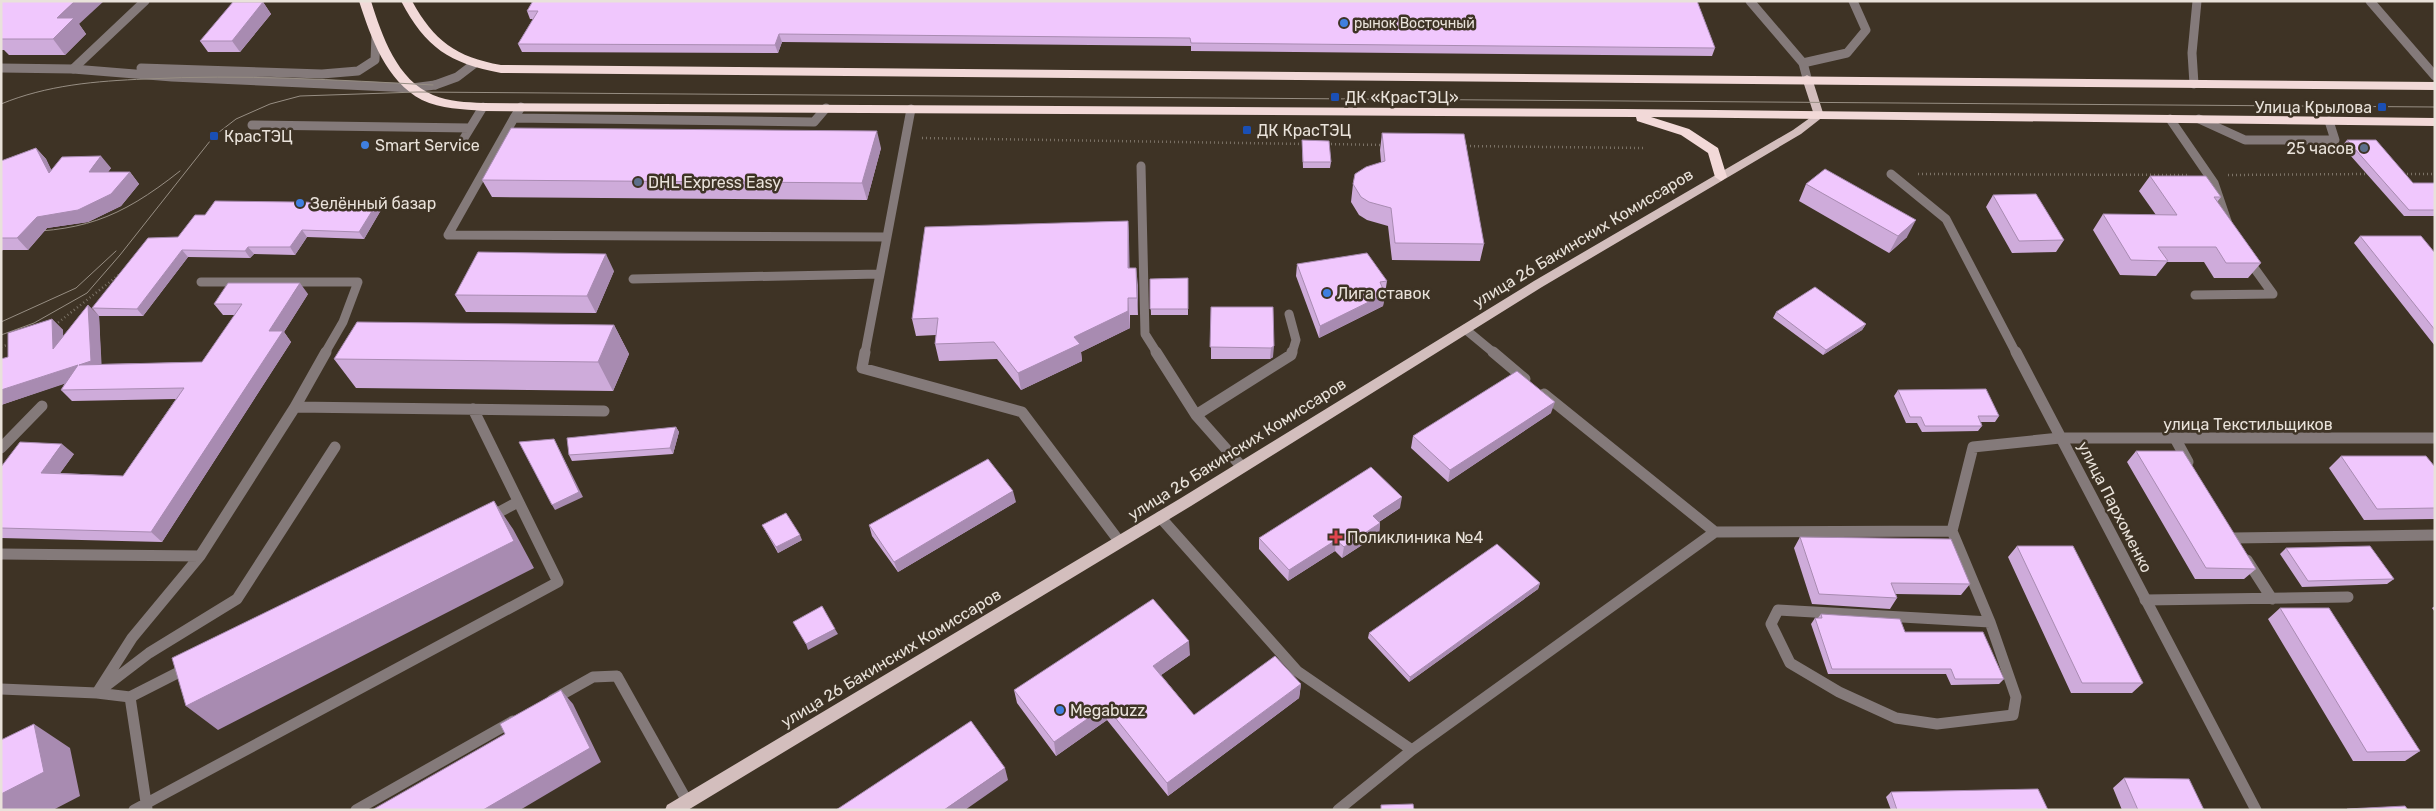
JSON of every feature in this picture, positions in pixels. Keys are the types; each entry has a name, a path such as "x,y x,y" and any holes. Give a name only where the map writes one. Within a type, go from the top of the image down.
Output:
{"highway":[{"path":"364,1 376,36 406,84 443,103 483,107 1625,113 2435,122"},
{"path":"406,1 416,21 438,47 474,64 501,69 1807,78 2435,86"},
{"path":"1625,113 1685,132 1714,151 1721,176"}],"main road":[{"path":"1807,78 1819,116"},
{"name":"улица 26 Бакинских Комиссаров","path":"673,810 1119,542 1464,330 1797,132 1819,116"}],"street":[{"path":"73,69 145,1"},
{"path":"1750,1 1803,63 1807,78"},
{"path":"1803,63 1846,53 1866,30 1854,1"},
{"path":"2194,84 2192,72 2192,33 2197,1"},
{"path":"2370,1 2435,76"},
{"path":"1,68 155,68 322,74 358,71 375,60 376,36"},
{"path":"73,69 412,88 435,85 456,77 474,64"},
{"path":"461,143 483,107"},
{"path":"521,107 448,235 887,237"},
{"path":"514,118 814,122 826,108"},
{"path":"911,110 904,138 862,368 1022,412 1119,542"},
{"path":"2170,119 2210,175 2232,236"},
{"path":"2199,119 2245,140 2335,140 2329,121"},
{"path":"252,125 470,128"},
{"path":"1141,166 1146,334 1196,415 1242,467"},
{"name":"улица Пархоменко","path":"1891,174 1946,219 2144,600 2256,810"},
{"path":"2195,295 2273,294 2242,251"},
{"path":"633,279 879,274"},
{"path":"97,692 132,638 200,556 295,407 343,322 358,282 201,282"},
{"path":"1196,415 1291,355 1296,340 1289,314"},
{"path":"1464,330 1715,532"},
{"path":"1,448 42,406"},
{"path":"295,407 604,410"},
{"path":"134,810 147,807 558,582 474,409"},
{"name":"улица Текстильщиков","path":"1952,530 1973,447 2060,438 2176,440 2435,438"},
{"path":"2176,440 2195,473"},
{"path":"97,692 149,653 237,599 335,447"},
{"path":"483,520 518,502"},
{"path":"1160,517 1297,671 1412,750"},
{"path":"1338,810 1412,750 1715,532 1952,530 1990,622 2016,697 2014,715 1937,724 1896,718 1838,692 1790,663 1771,624 1778,610 1990,622"},
{"path":"2272,599 2236,542 2435,535"},
{"path":"1,554 200,556"},
{"path":"2144,600 2348,597"},
{"path":"1,689 97,692 130,697 200,662"},
{"path":"542,705 593,677 617,676 687,801"},
{"path":"130,697 147,807"},
{"path":"356,810 525,715"}],"path":[{"path":"904,138 1308,144"},
{"path":"1318,144 1387,145"},
{"path":"1456,146 1644,148"},
{"path":"1891,174 2376,174"},
{"path":"2396,174 2435,174"},
{"path":"52,326 61,322 120,274"},
{"path":"1,347 16,341"}],"building":[{"path":"1,1 75,1 57,18 74,18 53,39 1,39"},
{"name":"рынок Восточный","path":"533,1 1697,1 1715,48 1191,43 1190,38 779,34 775,45 518,44 538,11 527,11"},
{"path":"233,2 263,2 232,41 200,41"},
{"path":"511,128 877,131 862,183 482,180"},
{"path":"1382,133 1464,134 1484,244 1395,243 1391,208 1369,202 1361,197 1353,184 1355,174 1366,167 1385,161"},
{"path":"1302,140 1329,141 1331,162 1303,162"},
{"path":"2347,140 2376,140 2413,183 2435,183 2435,210 2409,210"},
{"path":"36,148 49,173 62,157 101,156 89,172 130,172 111,194 78,210 37,217 17,238 1,238 1,161"},
{"path":"1825,169 1916,220 1898,236 1806,184"},
{"path":"2150,176 2206,176 2221,197 2214,197 2261,263 2226,263 2216,247 2158,247 2168,261 2131,260 2103,214 2177,215"},
{"path":"2036,194 2064,240 2019,241 1993,195"},
{"path":"215,201 377,203 359,232 302,230 290,247 248,247 245,251 182,250 137,309 92,308 148,238 178,237 195,215 205,215"},
{"path":"1128,221 1128,268 1136,268 1137,298 1128,298 1128,311 1074,337 1080,344 1018,373 994,342 935,344 938,318 912,319 925,227"},
{"path":"2360,236 2421,236 2435,253 2435,330"},
{"path":"478,252 606,254 587,296 455,295"},
{"path":"1367,253 1387,281 1380,282 1385,294 1320,326 1297,264"},
{"path":"1188,278 1188,309 1150,309 1150,279"},
{"path":"228,283 300,283 269,331 283,331 151,532 1,528 1,467 20,442 62,444 41,473 123,476 184,388 61,390 78,365 1,390 1,359 8,357 8,333 52,319 53,349 88,305 91,361 79,365 202,362 242,304 214,304"},
{"path":"1815,287 1866,324 1826,350 1776,312"},
{"path":"1211,307 1273,307 1274,346 1271,348 1210,347"},
{"path":"357,322 614,325 598,362 334,359"},
{"path":"1517,371 1555,402 1450,470 1413,436"},
{"path":"1986,389 1999,416 1978,416 1982,426 1925,426 1921,417 1910,417 1898,390"},
{"path":"676,427 670,448 569,455 567,438"},
{"path":"554,439 579,492 552,505 519,442"},
{"path":"2136,451 2183,451 2256,569 2206,568"},
{"path":"2341,456 2426,456 2435,467 2435,508 2377,509"},
{"path":"988,459 1013,491 894,562 869,525"},
{"path":"1371,467 1402,497 1373,516 1380,523 1344,547 1336,540 1289,570 1259,538"},
{"path":"494,501 514,541 186,706 172,658"},
{"path":"786,513 800,535 776,547 762,525"},
{"path":"1800,537 1951,539 1970,584 1891,583 1897,598 1819,594"},
{"path":"1497,544 1540,583 1410,677 1369,633"},
{"path":"2017,546 2073,546 2143,683 2082,683"},
{"path":"2370,546 2394,579 2308,581 2286,548"},
{"path":"1153,599 1189,641 1153,666 1194,715 1275,656 1301,684 1167,783 1106,706 1054,742 1014,690"},
{"path":"822,606 835,629 806,644 793,622"},
{"path":"2280,608 2329,608 2420,751 2367,752"},
{"path":"1821,614 1900,619 1905,632 1983,632 2004,679 1955,679 1951,669 1832,669 1815,618 1822,618"},
{"path":"561,690 590,748 483,810 372,810 505,734 500,724"},
{"path":"971,721 1005,768 944,810 836,810"},
{"path":"34,724 44,772 1,794 1,740"},
{"path":"2124,778 2189,779 2204,810 2138,810"},
{"path":"2038,789 2048,810 1897,810 1891,792"},
{"path":"1413,804 1414,810 1381,810 1381,805"},
{"path":"2405,806 2408,810 2347,810 2347,809"}],"tram line":[{"path":"1,104 54,88 109,81 146,79 253,77 433,85"},
{"path":"1,335 34,323 87,293 120,255 214,136 236,119 270,104 300,96 417,92 2435,107"},
{"path":"1,232 54,230 97,220 137,201 180,171"},
{"path":"1,322 76,288 116,251"}],"place":[{"name":"рынок Восточный","path":"1344,23"},
{"name":"ДК «КрасТЭЦ»","path":"1335,97"},
{"name":"Улица Крылова","path":"2382,107"},
{"name":"ДК КрасТЭЦ","path":"1247,130"},
{"name":"КрасТЭЦ","path":"214,136"},
{"name":"Smart Service","path":"365,145"},
{"name":"25 часов","path":"2364,148"},
{"name":"DHL Express Easy","path":"638,182"},
{"name":"Зелённый базар","path":"300,203"},
{"name":"Лига ставок","path":"1327,293"},
{"name":"Поликлиника №4","path":"1336,537"},
{"name":"Megabuzz","path":"1060,710"}]}
